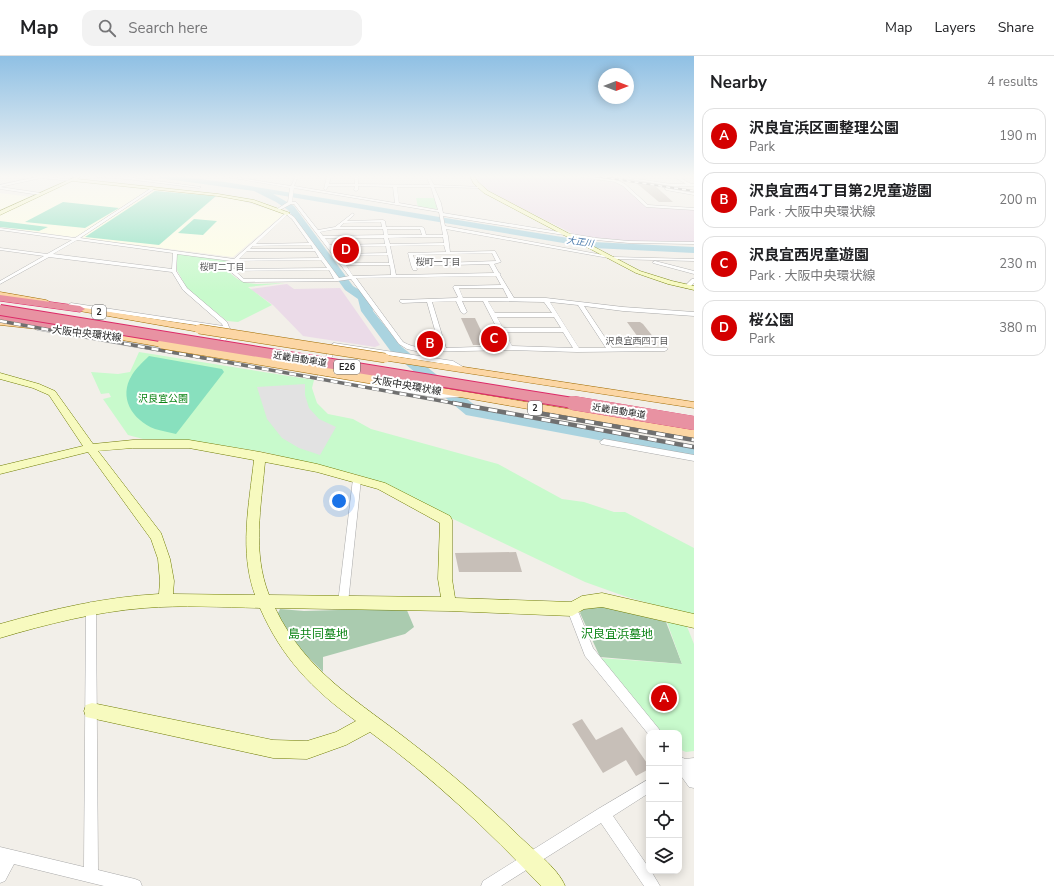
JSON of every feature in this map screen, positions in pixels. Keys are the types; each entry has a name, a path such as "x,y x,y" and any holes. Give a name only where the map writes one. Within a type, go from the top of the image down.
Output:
{"highway":[{"path":"0,298 80,309"},
{"name":"近畿自動車道","path":"0,303 694,415"},
{"name":"近畿自動車道","path":"0,310 694,423"},
{"path":"0,316 16,322 64,330"}],"main road":[{"name":"2","path":"0,294 199,329 694,405"},
{"path":"0,322 16,322"},
{"name":"大阪中央環状線","path":"64,330 93,332 694,434"},
{"path":"484,399 694,442"}],"street":[{"path":"0,283 76,239 113,215"},
{"path":"285,215 228,267 244,282 338,280 352,277 499,274"},
{"path":"289,215 338,280"},
{"path":"304,215 343,264 401,343 409,348 420,350 510,348 577,350 664,349"},
{"path":"336,228 352,215"},
{"path":"441,215 446,236 445,244 448,253"},
{"path":"451,215 572,236 628,242 694,243"},
{"path":"530,215 638,272 691,288 694,280"},
{"path":"343,222 383,221 394,276"},
{"path":"444,227 606,255 647,259 694,260"},
{"path":"317,231 336,228 422,228 425,236"},
{"path":"0,229 234,260 323,259"},
{"path":"322,237 446,236"},
{"path":"251,245 312,244"},
{"path":"329,246 445,244"},
{"path":"0,249 174,271"},
{"path":"245,250 316,250"},
{"path":"16,322 209,358 230,331 226,328 225,323 185,290 174,271 175,252"},
{"path":"414,265 499,262 493,252 410,254 417,276"},
{"path":"336,255 389,254"},
{"path":"647,259 694,273"},
{"path":"491,262 511,298"},
{"path":"343,264 391,264"},
{"path":"231,270 330,269"},
{"path":"464,312 456,287 505,286"},
{"path":"402,301 511,298 694,314"},
{"path":"485,299 510,348"},
{"path":"430,300 444,350"},
{"path":"546,300 577,350"},
{"path":"48,302 226,328"},
{"path":"580,304 610,350"},
{"path":"493,314 555,314"},
{"path":"500,330 565,330"},
{"path":"463,394 440,396 320,377 334,345 453,363 467,371"},
{"path":"0,376 52,393 90,448 157,538 164,559 167,581 166,600"},
{"path":"604,442 694,458"},
{"path":"0,470 90,448 133,444 189,444 260,456 381,486 446,520 445,579 449,604"},
{"path":"260,456 253,541 257,579 284,640 313,675 420,760 529,859 555,886"},
{"path":"344,603 357,479"},
{"path":"0,631 60,613 91,607 142,601 166,600 449,604 572,609 582,603 602,600 694,621"},
{"path":"90,874 92,710 91,607"},
{"path":"572,609 589,652 653,730"},
{"path":"92,710 273,749 307,750 340,739 371,722"},
{"path":"683,765 694,782"},
{"path":"488,886 529,859 646,788"},
{"path":"604,814 653,886"},
{"path":"0,876 5,855 90,874 135,886"}],"shaded area":[{"path":"0,215 111,215 79,236 72,237 0,227"},
{"path":"116,215 283,215 233,257 83,238 83,236"},
{"path":"535,215 694,215 694,243 628,241 578,236"},
{"path":"287,284 294,289 340,288 380,345 375,347 303,336 273,305 250,289"},
{"path":"305,384 305,395 309,408 319,419 336,427 320,455 299,448 282,438 267,419 257,387"}],"green space":[{"path":"39,215 108,215 85,228 25,222"},
{"path":"119,215 194,215 159,245 85,237"},
{"path":"194,219 217,221 203,235 178,233"},
{"path":"0,221 48,227 39,231 0,227"},
{"path":"177,253 228,260 225,267 231,274 238,279 252,284 285,283 248,287 272,305 238,322 227,321 187,289 177,270"},
{"path":"497,331 504,346 490,346 484,332"},
{"name":"沢良宜公園","path":"139,352 314,380 312,388 317,403 328,414 353,419 371,429 498,464 562,499 584,502 614,512 625,512 694,548 694,616 627,597 585,582 451,518 382,483 358,475 264,452 189,440 143,439 128,435 103,399 111,397 109,393 101,394 91,372 118,374 130,372"},
{"path":"149,356 222,369 224,372 176,434 155,429 140,420 134,414 127,399 126,391 132,375"},
{"name":"沢良宜浜墓地","path":"605,606 666,622 682,664 600,657 580,613 583,608"},
{"name":"島共同墓地","path":"406,608 414,627 405,634 323,657 323,672 300,649 277,615 280,609 304,611"},
{"path":"667,622 686,624 694,644 694,751 686,752 682,750 682,730 660,730 600,658 682,664"}],"building":[{"path":"461,318 475,318 488,345 473,345"},
{"path":"627,322 640,322 643,324 658,343 656,343 657,345 643,344"},
{"path":"516,552 522,572 459,572 455,553"},
{"path":"582,719 596,740 622,727 646,762 646,771 636,776 626,760 603,773 572,724"}],"waterway":[{"path":"296,215 349,288 362,296 366,303 367,311 397,350 472,411 694,452"},
{"name":"大正川","path":"410,215 593,245 694,250"}],"railway":[{"path":"0,321 458,404"},
{"path":"453,403 694,447"},
{"path":"532,412 694,440"}],"place":[{"name":"桜公園","path":"346,250"},
{"name":"沢良宜西児童遊園","path":"494,339"},
{"name":"沢良宜西4丁目第2児童遊園","path":"430,344"},
{"name":"沢良宜浜区画整理公園","path":"664,698"}],"district":[{"name":"桜町一丁目","path":"438,262"},
{"name":"桜町二丁目","path":"222,267"},
{"name":"沢良宜西四丁目","path":"637,341"}]}
